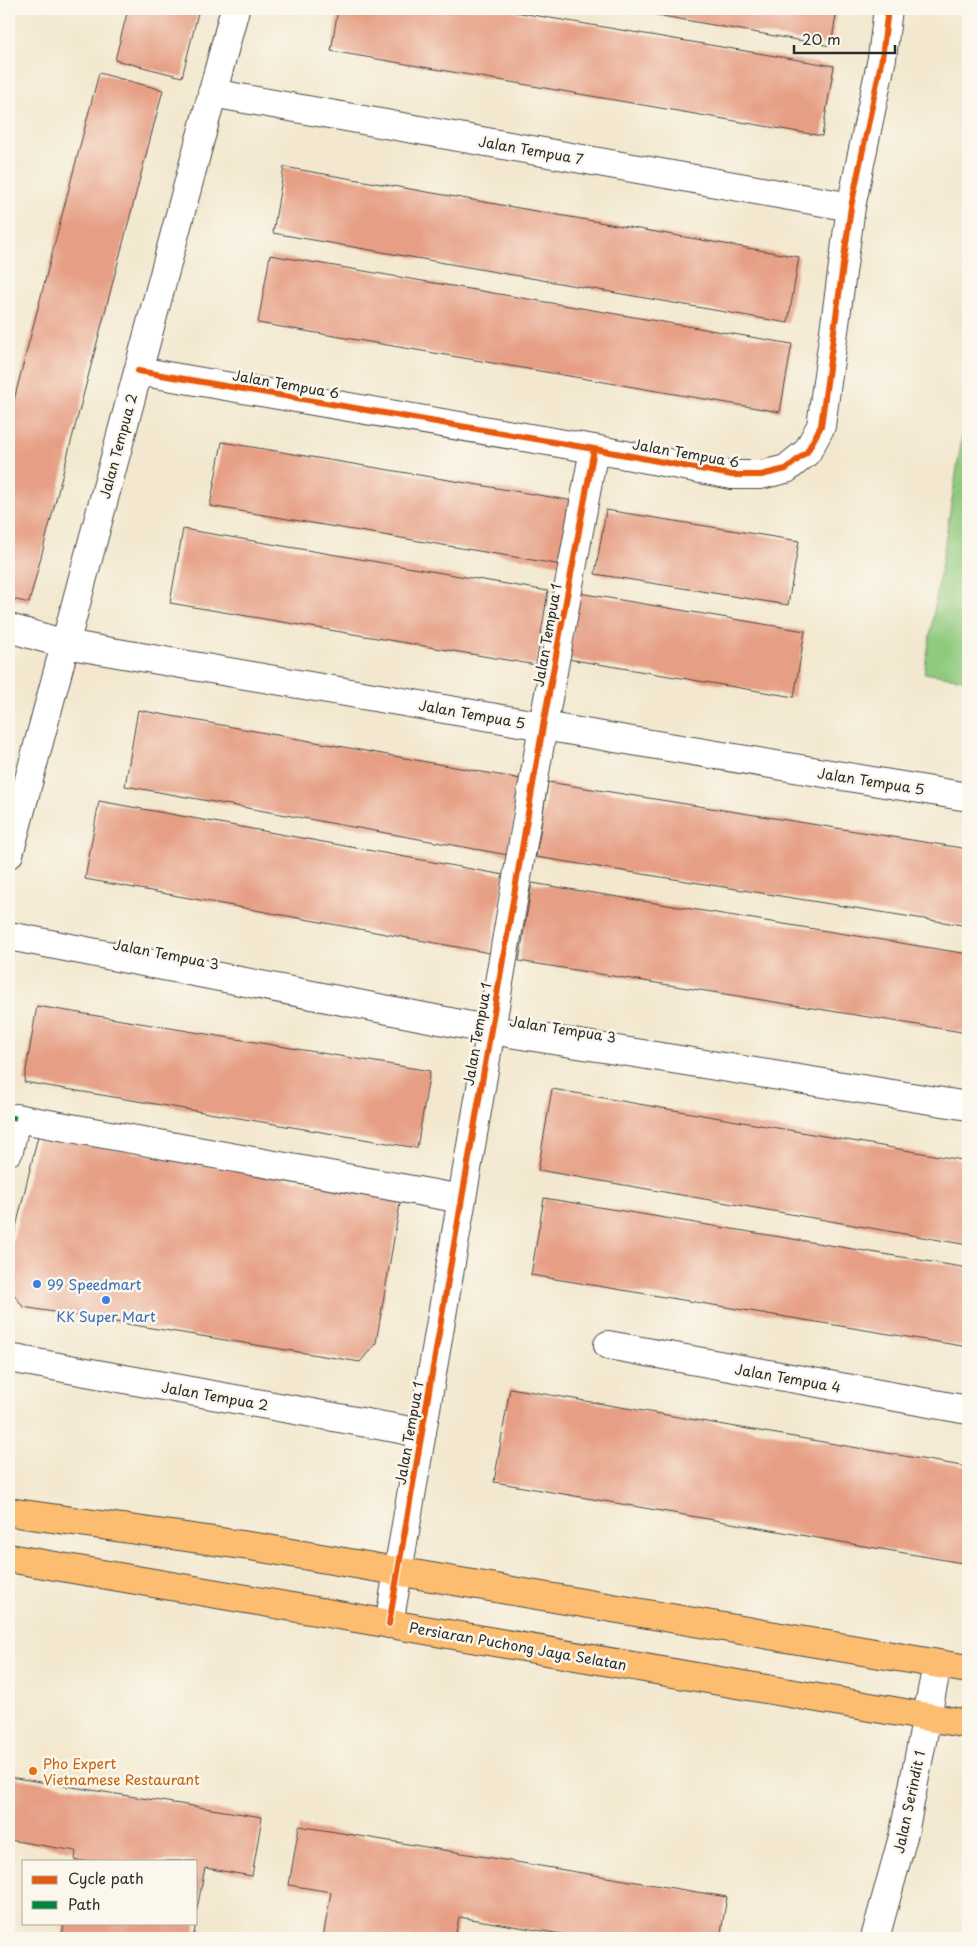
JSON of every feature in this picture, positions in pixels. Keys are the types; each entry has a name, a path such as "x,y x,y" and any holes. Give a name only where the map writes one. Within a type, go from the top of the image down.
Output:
{"main road":[{"path":"9,1512 256,1547 968,1669"},
{"name":"Persiaran Puchong Jaya Selatan","path":"9,1558 968,1724"}],"street":[{"name":"Jalan Tempua 2","path":"9,854 234,9"},
{"name":"Jalan Tempua 6","path":"138,371 594,449 732,475 761,475 786,468 807,452 821,426 851,207 882,58 888,9"},
{"name":"Jalan Tempua 7","path":"212,93 851,207"},
{"name":"Jalan Tempua 1","path":"389,1624 543,726 594,449"},
{"name":"Jalan Tempua 5","path":"9,628 65,644 968,797"},
{"name":"Jalan Tempua 3","path":"9,936 491,1030 968,1106"},
{"path":"9,1151 16,1118 462,1199"},
{"name":"Jalan Tempua 4","path":"608,1346 968,1410"},
{"name":"Jalan Tempua 2","path":"9,1358 422,1433"},
{"name":"Jalan Serindit 1","path":"875,1938 904,1833 937,1665"}],"green space":[{"path":"968,399 968,680 924,673"}],"building":[{"path":"128,9 199,9 182,77 115,60"},
{"path":"338,9 497,9 834,66 822,136 331,51"},
{"path":"623,9 837,9 831,46"},
{"path":"99,73 163,90 29,603 9,598 9,419"},
{"path":"284,167 799,257 788,323 273,233"},
{"path":"270,255 792,344 780,412 258,323"},
{"path":"222,442 580,502 568,566 210,506"},
{"path":"606,510 799,541 788,605 595,574"},
{"path":"183,529 548,591 536,665 170,603"},
{"path":"579,593 805,631 794,697 568,659"},
{"path":"138,710 521,779 508,855 125,786"},
{"path":"548,782 968,849 968,926 536,857"},
{"path":"99,801 504,875 490,953 85,879"},
{"path":"532,883 968,954 968,1033 519,961"},
{"path":"37,1006 430,1071 417,1148 24,1082"},
{"path":"552,1089 968,1161 968,1245 538,1170"},
{"path":"38,1136 401,1198 376,1343 360,1362 23,1307 9,1287 9,1256"},
{"path":"544,1198 968,1268 968,1347 531,1275"},
{"path":"510,1388 968,1467 968,1564 494,1482"},
{"path":"9,1777 262,1817 252,1876 205,1868 198,1904 198,1860 75,1860 76,1851 9,1840"},
{"path":"299,1826 727,1897 720,1938 585,1938 459,1917 455,1938 323,1938 331,1892 289,1885"},
{"path":"967,1852 968,1875 965,1875"},
{"path":"64,1924 196,1924 193,1938 62,1938"}],"marked path":[{"path":"9,1117 16,1118"}],"cycle path":[{"path":"138,371 594,449 732,475 761,475 786,469 807,452 821,426 851,207 882,58 888,9"},
{"path":"389,1624 543,726 594,449"}],"place":[{"name":"99 Speedmart","path":"37,1284"},
{"name":"KK Super Mart","path":"106,1300"},
{"name":"Pho Expert Vietnamese Restaurant","path":"33,1771"}]}
